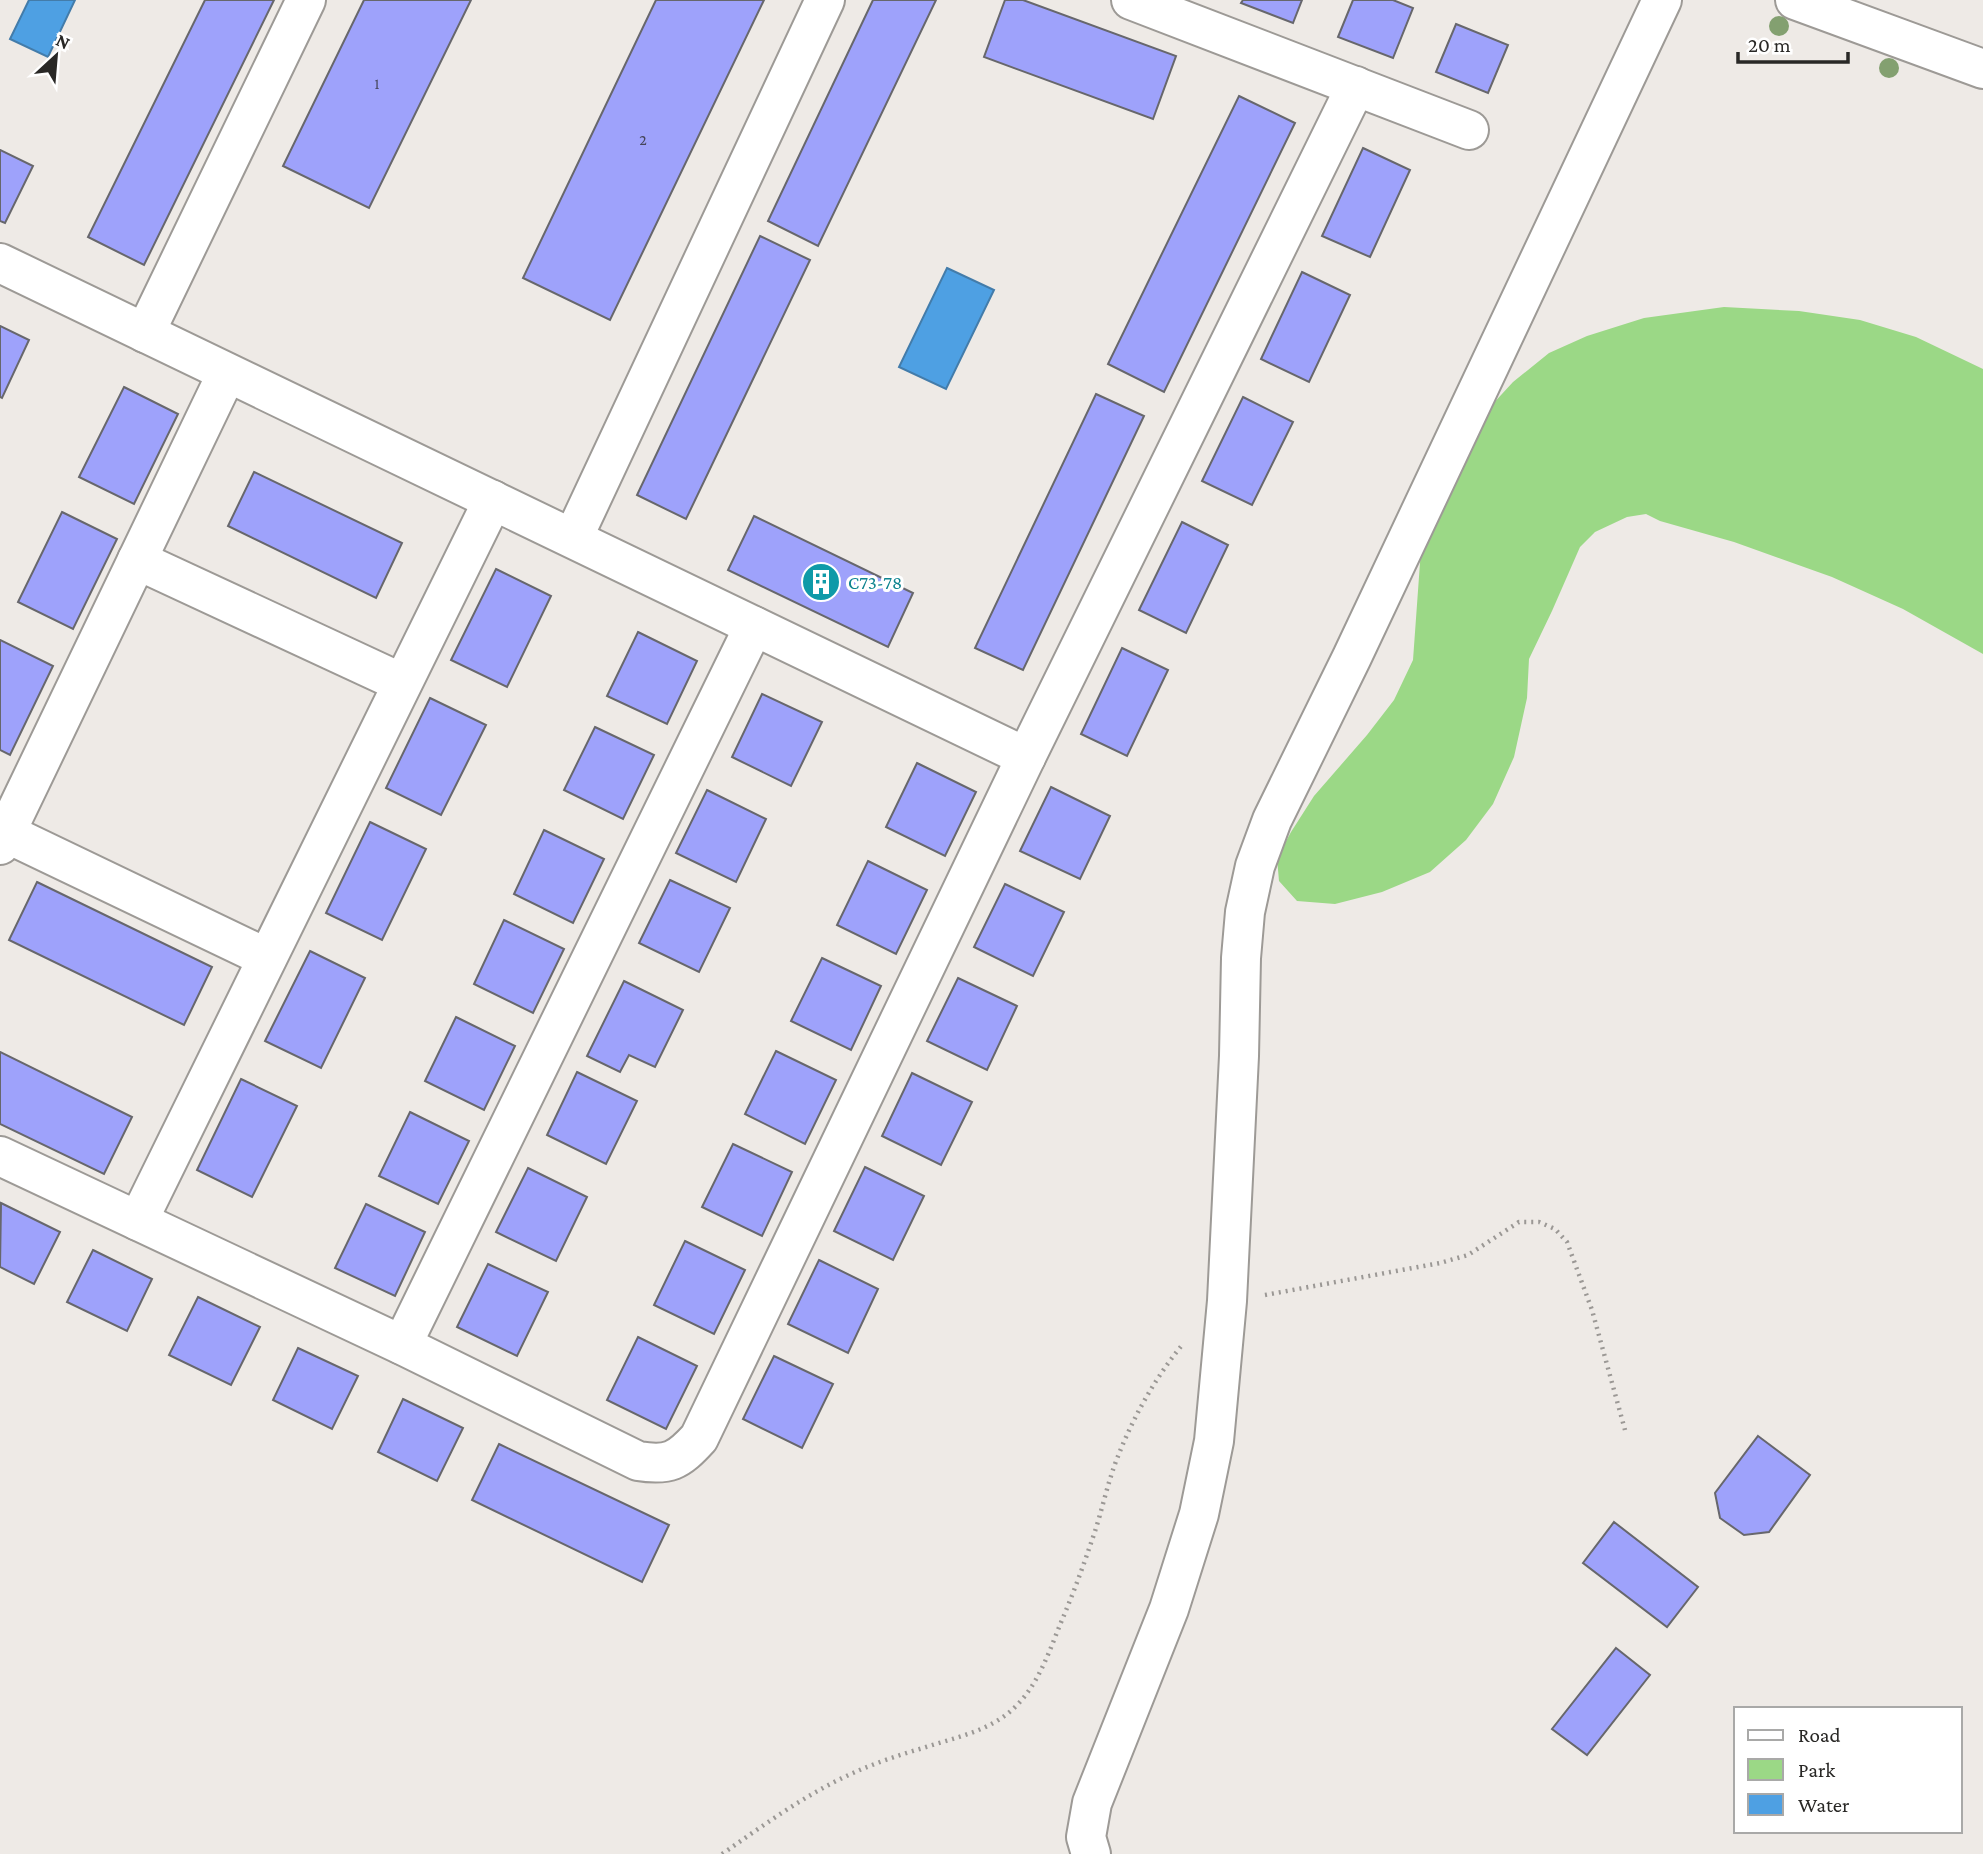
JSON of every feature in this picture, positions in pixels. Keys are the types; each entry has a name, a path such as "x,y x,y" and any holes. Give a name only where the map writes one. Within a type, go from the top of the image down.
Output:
{"street":[{"path":"145,334 306,0"},
{"path":"573,538 825,0"},
{"path":"1131,0 1469,130"},
{"path":"1091,1854 1086,1837 1092,1803 1169,1609 1202,1502 1214,1441 1227,1301 1241,958 1249,890 1262,845 1662,0"},
{"path":"1796,0 1983,69"},
{"path":"0,1156 402,1345 638,1461 658,1464 673,1461 685,1453 699,1438 1026,757 1356,86"},
{"path":"0,263 1026,757"},
{"path":"228,373 3,839 267,958"},
{"path":"138,1221 493,500"},
{"path":"137,560 402,683"},
{"path":"402,1345 754,625"}],"path":[{"path":"1227,1301 1440,1263 1468,1255 1519,1222 1539,1222 1555,1229 1567,1242 1592,1310 1625,1430"},
{"path":"722,1854 793,1805 853,1773 972,1733 1001,1720 1019,1703 1042,1669 1092,1539 1115,1464 1130,1431 1146,1398 1169,1361 1184,1343"}],"green space":[{"path":"1724,307 1799,311 1860,320 1916,337 1983,369 1983,654 1903,609 1832,577 1734,542 1660,521 1646,514 1627,517 1595,532 1580,547 1529,659 1527,698 1514,757 1493,804 1466,840 1430,872 1382,892 1335,904 1297,901 1279,881 1277,858 1314,796 1394,700 1413,660 1421,549 1490,407 1513,382 1549,353 1587,336 1644,318"}],"water":[{"path":"29,0 75,0 48,57 10,39"},
{"path":"947,268 994,290 946,389 899,367"}],"building":[{"path":"205,0 274,0 144,265 88,237"},
{"path":"364,0 471,0 369,208 283,166"},
{"path":"656,0 764,0 610,320 523,278"},
{"path":"873,0 936,0 818,246 768,221"},
{"path":"1005,0 1023,0 1176,56 1153,119 984,57"},
{"path":"1243,0 1302,0 1293,23 1241,3"},
{"path":"1353,0 1393,0 1413,8 1393,58 1338,37"},
{"path":"1456,24 1508,45 1488,93 1436,72"},
{"path":"1239,96 1295,123 1164,392 1108,364"},
{"path":"1363,148 1410,170 1370,257 1322,236"},
{"path":"0,150 33,166 5,223 0,221"},
{"path":"760,236 810,260 686,519 637,495"},
{"path":"1302,272 1350,295 1309,382 1261,359"},
{"path":"0,326 29,340 2,398 0,397"},
{"path":"124,387 178,414 134,504 79,477"},
{"path":"1096,394 1144,416 1023,670 975,648"},
{"path":"1243,397 1293,422 1252,505 1202,481"},
{"path":"254,472 402,543 376,598 228,526"},
{"path":"62,512 117,539 73,629 18,602"},
{"name":"C73-78","path":"754,516 913,593 888,647 728,570"},
{"path":"1182,522 1228,545 1186,633 1139,610"},
{"path":"496,569 551,596 507,687 451,660"},
{"path":"638,632 697,661 667,724 607,696"},
{"path":"0,640 53,666 10,755 0,750"},
{"path":"1122,648 1168,670 1127,756 1081,734"},
{"path":"762,694 822,722 791,786 732,757"},
{"path":"430,698 486,725 441,815 386,788"},
{"path":"595,727 654,755 623,819 564,790"},
{"path":"917,763 976,792 945,856 886,827"},
{"path":"1051,787 1110,816 1080,879 1020,851"},
{"path":"707,790 766,819 736,882 676,853"},
{"path":"370,822 426,849 382,940 326,913"},
{"path":"544,830 604,859 573,923 514,894"},
{"path":"868,861 927,890 896,954 837,925"},
{"path":"670,880 730,908 699,972 639,943"},
{"path":"37,882 212,967 184,1025 9,940"},
{"path":"1005,884 1064,912 1033,976 974,947"},
{"path":"504,920 564,949 533,1013 474,984"},
{"path":"310,951 365,978 321,1068 265,1041"},
{"path":"822,958 881,986 851,1050 791,1021"},
{"path":"958,978 1017,1006 987,1070 927,1041"},
{"path":"624,981 683,1010 655,1067 629,1055 620,1072 587,1056"},
{"path":"456,1017 515,1046 484,1110 425,1081"},
{"path":"776,1051 836,1080 805,1144 745,1114"},
{"path":"0,1052 132,1117 104,1174 0,1124"},
{"path":"577,1072 637,1101 606,1164 547,1135"},
{"path":"912,1073 972,1102 941,1165 882,1136"},
{"path":"241,1079 297,1106 252,1197 197,1170"},
{"path":"410,1112 469,1141 438,1204 379,1176"},
{"path":"733,1144 792,1172 762,1236 702,1207"},
{"path":"865,1167 924,1196 893,1260 834,1231"},
{"path":"528,1168 587,1197 556,1261 496,1232"},
{"path":"1,1203 60,1232 34,1284 0,1267"},
{"path":"366,1204 425,1232 395,1296 335,1268"},
{"path":"685,1241 745,1270 714,1334 654,1305"},
{"path":"93,1250 152,1279 127,1331 67,1302"},
{"path":"819,1260 878,1289 848,1353 788,1324"},
{"path":"488,1264 548,1292 517,1356 457,1327"},
{"path":"198,1297 260,1327 231,1385 169,1355"},
{"path":"638,1337 697,1366 666,1429 607,1400"},
{"path":"298,1348 358,1376 332,1429 273,1400"},
{"path":"774,1356 833,1384 802,1448 743,1419"},
{"path":"403,1399 463,1428 437,1481 378,1452"},
{"path":"1758,1436 1810,1475 1769,1532 1744,1535 1720,1518 1715,1493"},
{"path":"499,1444 669,1525 642,1582 472,1500"},
{"path":"1614,1522 1698,1587 1667,1627 1583,1563"},
{"path":"1616,1648 1650,1675 1587,1755 1552,1729"}],"place":[{"name":"C73-78","path":"821,582"}]}
